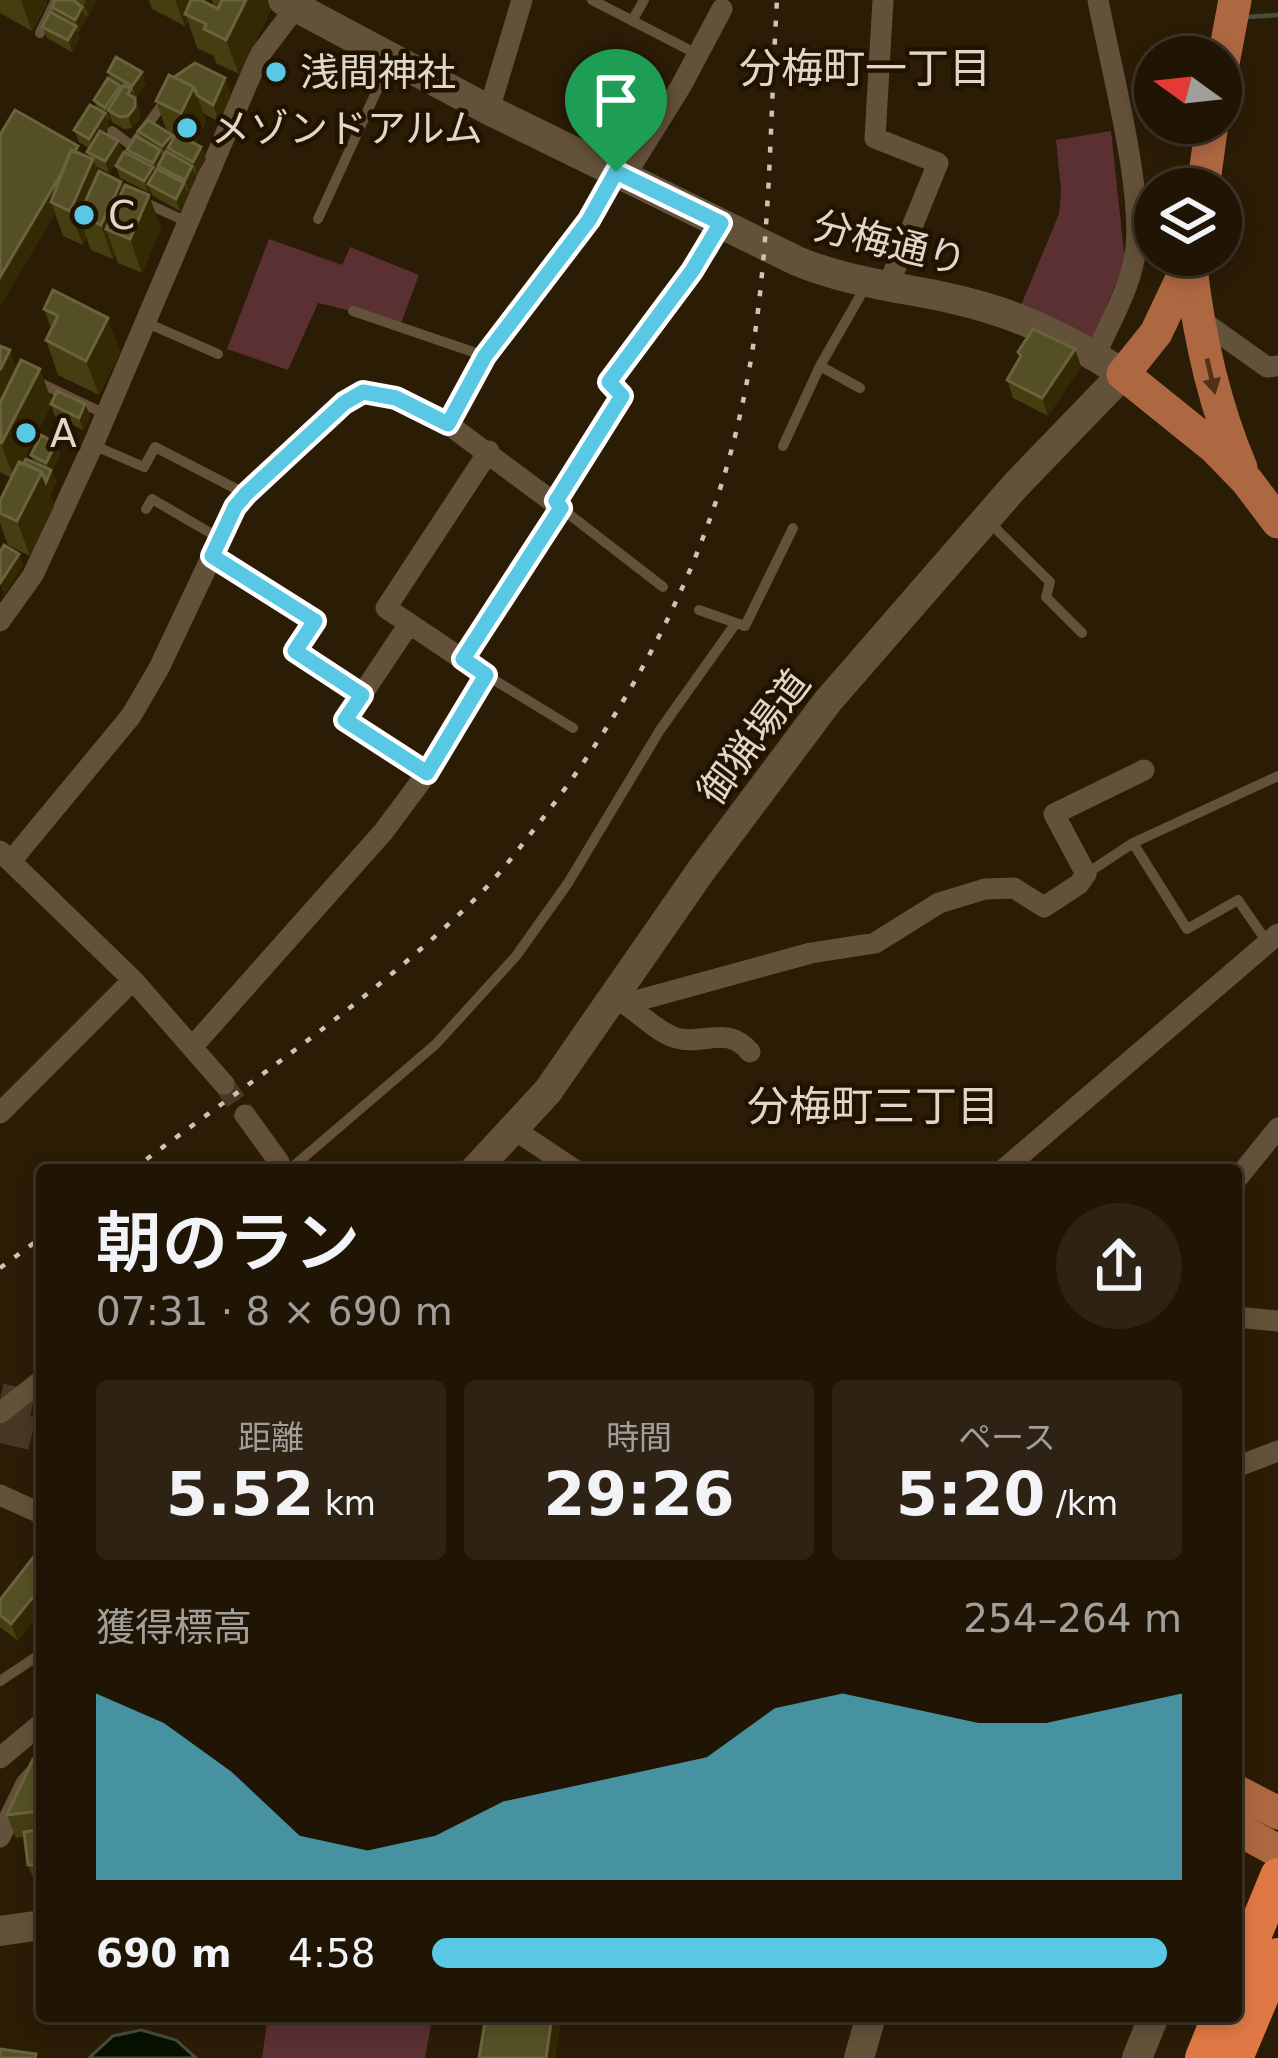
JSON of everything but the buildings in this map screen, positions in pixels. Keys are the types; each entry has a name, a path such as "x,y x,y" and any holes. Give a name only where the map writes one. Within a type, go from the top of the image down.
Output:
{"highway":[{"path":"1242,1963 1278,1876"},
{"path":"1235,2058 1278,1956"},
{"path":"1203,2058 1218,2022"}],"main road":[{"path":"1233,36 1244,1"},
{"path":"1184,276 1156,333 1109,365 1203,437 1278,521"},
{"path":"1193,276 1197,317 1219,408 1247,481"},
{"path":"1242,1794 1275,1808"},
{"path":"1242,1830 1278,1851"}],"street":[{"path":"489,110 522,0"},
{"path":"879,284 938,163 875,138 883,0"},
{"path":"1098,0 1128,158 1136,242 1109,365"},
{"path":"0,621 32,575 94,445 190,223 233,88 259,56 290,3"},
{"name":"分梅通り","path":"290,3 489,110 812,268 995,310 1109,365"},
{"path":"559,504 448,424 485,356 621,174 722,9"},
{"path":"463,659 622,396 609,382 692,271 721,223"},
{"path":"1197,317 1267,367 1278,366"},
{"name":"御猟場道","path":"481,1164 548,1091 619,1000 700,872 828,701 986,519 1109,365"},
{"path":"194,1045 384,831 427,773 486,675 386,608 490,451"},
{"path":"216,547 131,716 6,856 134,980 224,1084"},
{"path":"409,624 345,720 427,773"},
{"path":"619,1000 811,953 875,944 939,903 985,889 1014,888 1044,907 1086,874 1054,814 1144,770"},
{"path":"1011,1164 1273,938"},
{"path":"0,1113 134,980"},
{"path":"619,1000 677,1038 724,1035 742,1042 751,1052"},
{"path":"245,1115 278,1164"},
{"path":"1242,1173 1278,1128"},
{"path":"515,1130 566,1164"},
{"path":"1242,1318 1278,1321"},
{"path":"0,1413 36,1385"},
{"path":"1242,1465 1278,1451"},
{"path":"0,1495 36,1511"},
{"path":"0,1758 36,1728"},
{"path":"0,1837 36,1773"},
{"path":"1242,1823 1275,1808"},
{"path":"0,1930 36,1926"},
{"path":"859,2058 869,2022"},
{"path":"1137,2058 1152,2022"}],"lane":[{"path":"40,33 56,0"},
{"path":"592,0 698,55"},
{"path":"632,21 644,0"},
{"path":"318,219 392,59"},
{"path":"112,131 132,146 168,96 156,88"},
{"path":"133,197 190,223"},
{"path":"783,446 820,366 879,284"},
{"path":"353,310 485,356"},
{"path":"147,323 218,354"},
{"path":"820,366 860,388"},
{"path":"25,376 107,415"},
{"path":"216,547 246,494 344,403 363,392 396,398 448,424"},
{"path":"94,445 144,467 155,447 246,494"},
{"path":"146,509 152,499 315,621 295,651 362,695"},
{"path":"559,504 663,587"},
{"path":"986,519 1050,582 1046,597 1082,633"},
{"path":"699,610 745,626 794,527"},
{"path":"286,1164 436,1044 516,956 568,883 660,730 736,623"},
{"path":"486,675 573,728"},
{"path":"1086,874 1133,844 1278,776"},
{"path":"1133,844 1187,929 1238,900 1273,938"},
{"path":"0,1681 36,1657"}],"shaded area":[{"path":"1111,131 1125,261 1092,342 1019,310 1059,214 1056,140"},
{"path":"269,239 342,265 350,247 419,275 401,323 318,303 288,370 227,349"},
{"path":"267,2022 431,2022 425,2058 262,2058"},
{"path":"141,2030 176,2040 196,2058 89,2058 113,2036"}],"waterway":[{"path":"1246,17 1278,15"}],"tunnel":[{"path":"224,1084 245,1115"},
{"path":"0,1400 36,1408"},
{"path":"0,1426 36,1435"}],"railway":[{"path":"140,1164 350,1008 473,901 577,771 639,674 711,517 742,406 764,255 777,0"},
{"path":"0,1268 36,1241"}],"place":[{"name":"浅間神社","path":"276,72"},
{"name":"メゾンドアルム","path":"187,128"},
{"name":"C","path":"84,215"},
{"name":"A","path":"26,433"}],"district":[{"name":"分梅町一丁目","path":"865,68"},
{"name":"分梅町三丁目","path":"873,1106"}],"route":[{"path":"616,172 721,223 692,271 609,382 622,396 556,501 561,508 463,659 486,675 427,773 345,720 362,695 295,651 315,621 212,556 246,494 344,403 363,392 396,398 448,424 485,356 589,220 616,172"}]}
